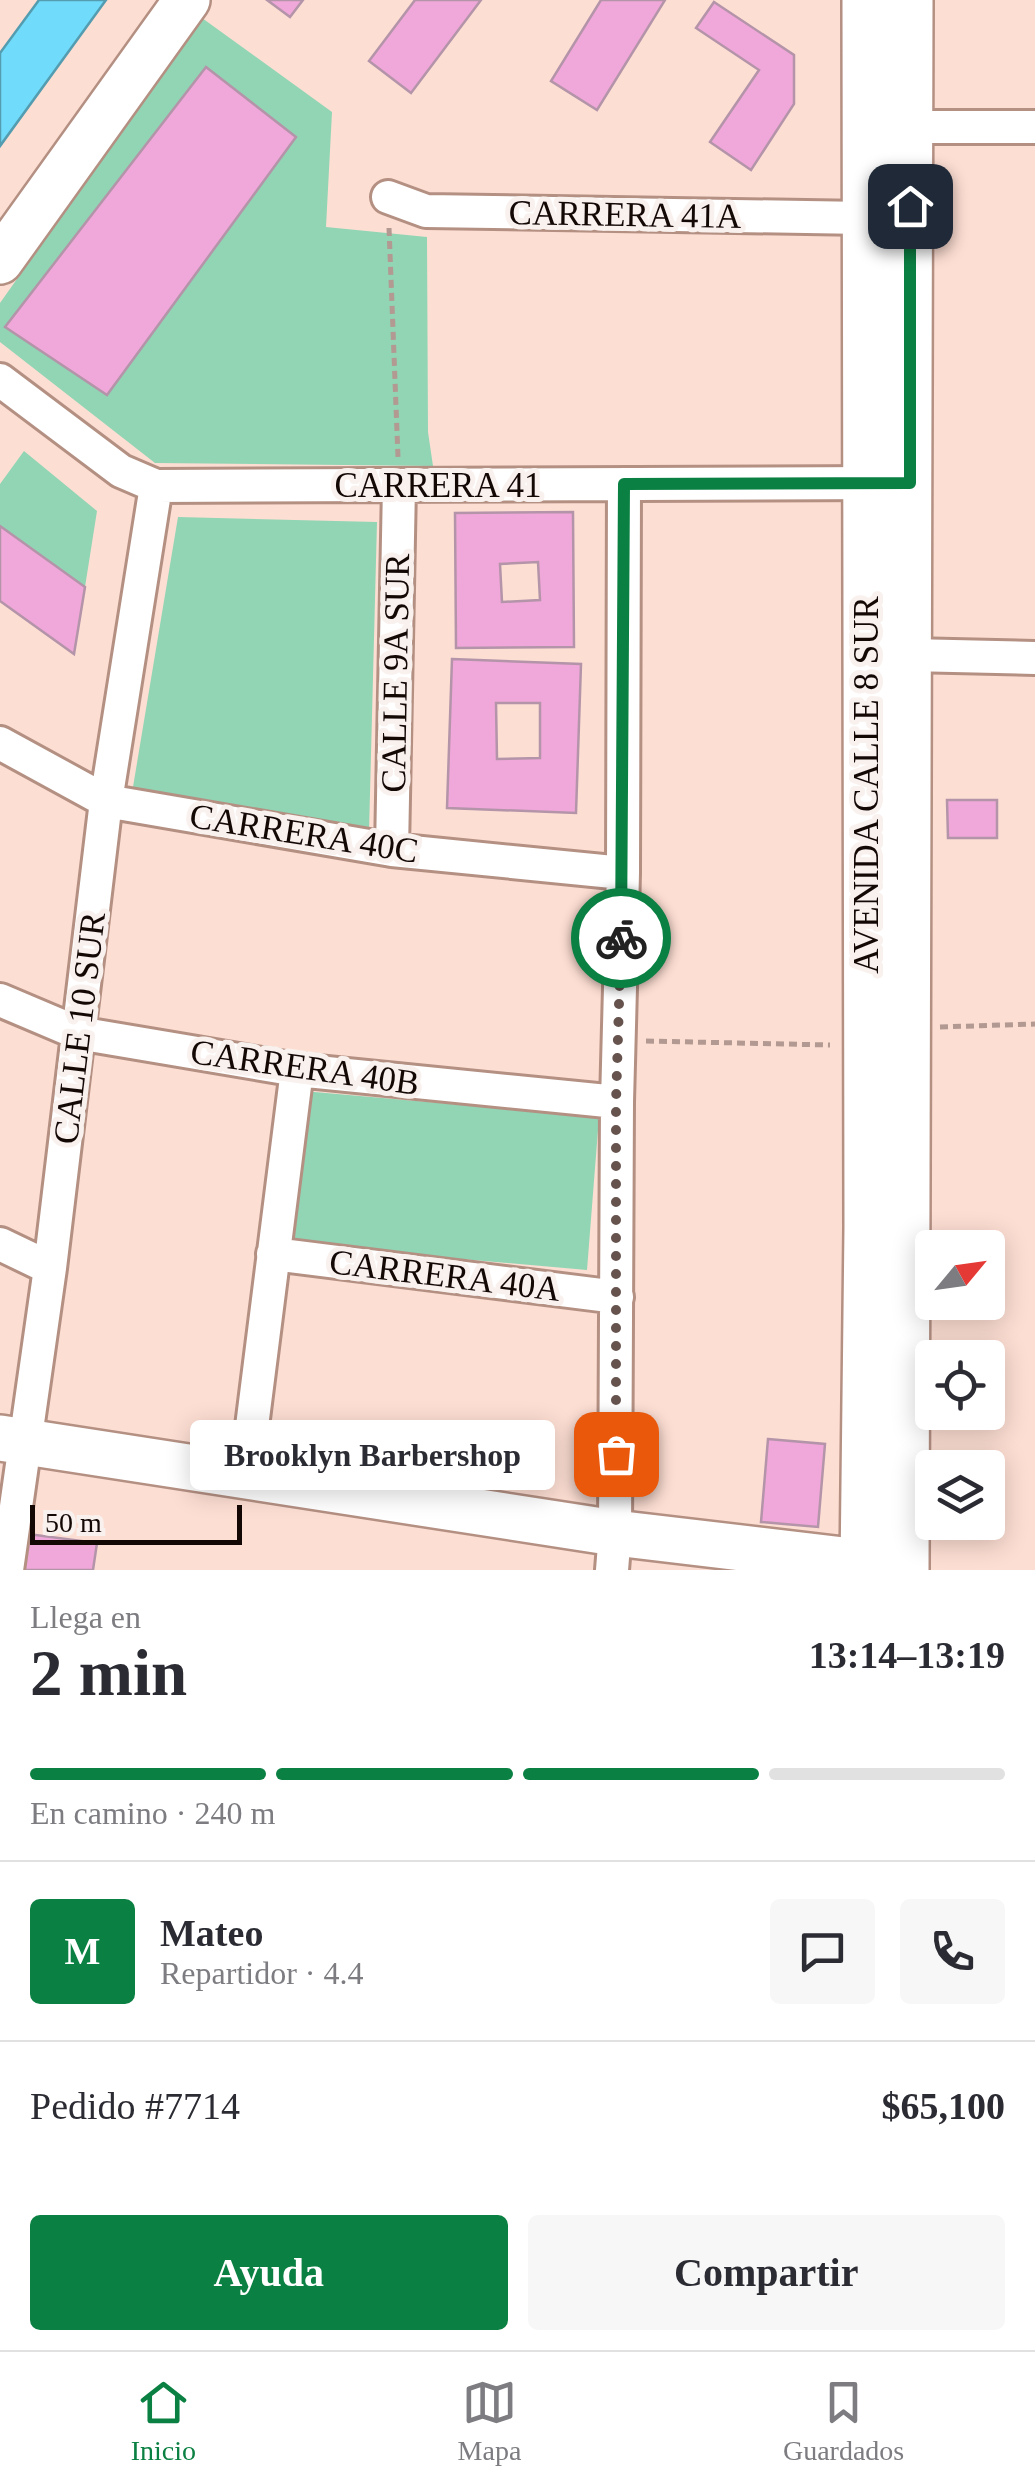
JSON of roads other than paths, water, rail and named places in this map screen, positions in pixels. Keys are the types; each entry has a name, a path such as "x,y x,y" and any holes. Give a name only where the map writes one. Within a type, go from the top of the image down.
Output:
{"main road":[{"path":"0,261 187,0"},
{"name":"AVENIDA CALLE 8 SUR","path":"865,0 867,1228 893,1568"},
{"name":"AVENIDA CALLE 8 SUR","path":"893,1568 910,655 910,0"},
{"path":"12,1439 246,1474 614,1552 893,1568"}],"street":[{"path":"910,127 1035,126"},
{"name":"CARRERA 41A","path":"388,197 426,210 865,218"},
{"name":"CARRERA 41","path":"0,380 121,471 156,486 910,483"},
{"path":"614,1552 624,484"},
{"name":"CALLE 9A SUR","path":"392,850 400,485"},
{"name":"CALLE 10 SUR","path":"8,1570 12,1439 50,1268 106,802 156,486"},
{"path":"910,655 1035,658"},
{"name":"CARRERA 40C","path":"0,743 106,802 392,850 623,872"},
{"name":"CARRERA 40B","path":"0,1000 78,1033 296,1070 616,1102"},
{"path":"246,1474 296,1070"},
{"path":"0,1244 50,1268"},
{"name":"CARRERA 40A","path":"273,1254 617,1297"}],"water":[{"path":"39,0 106,0 0,146 0,53"}],"place":[{"name":"Brooklyn Barbershop","path":"616,1454"}]}
